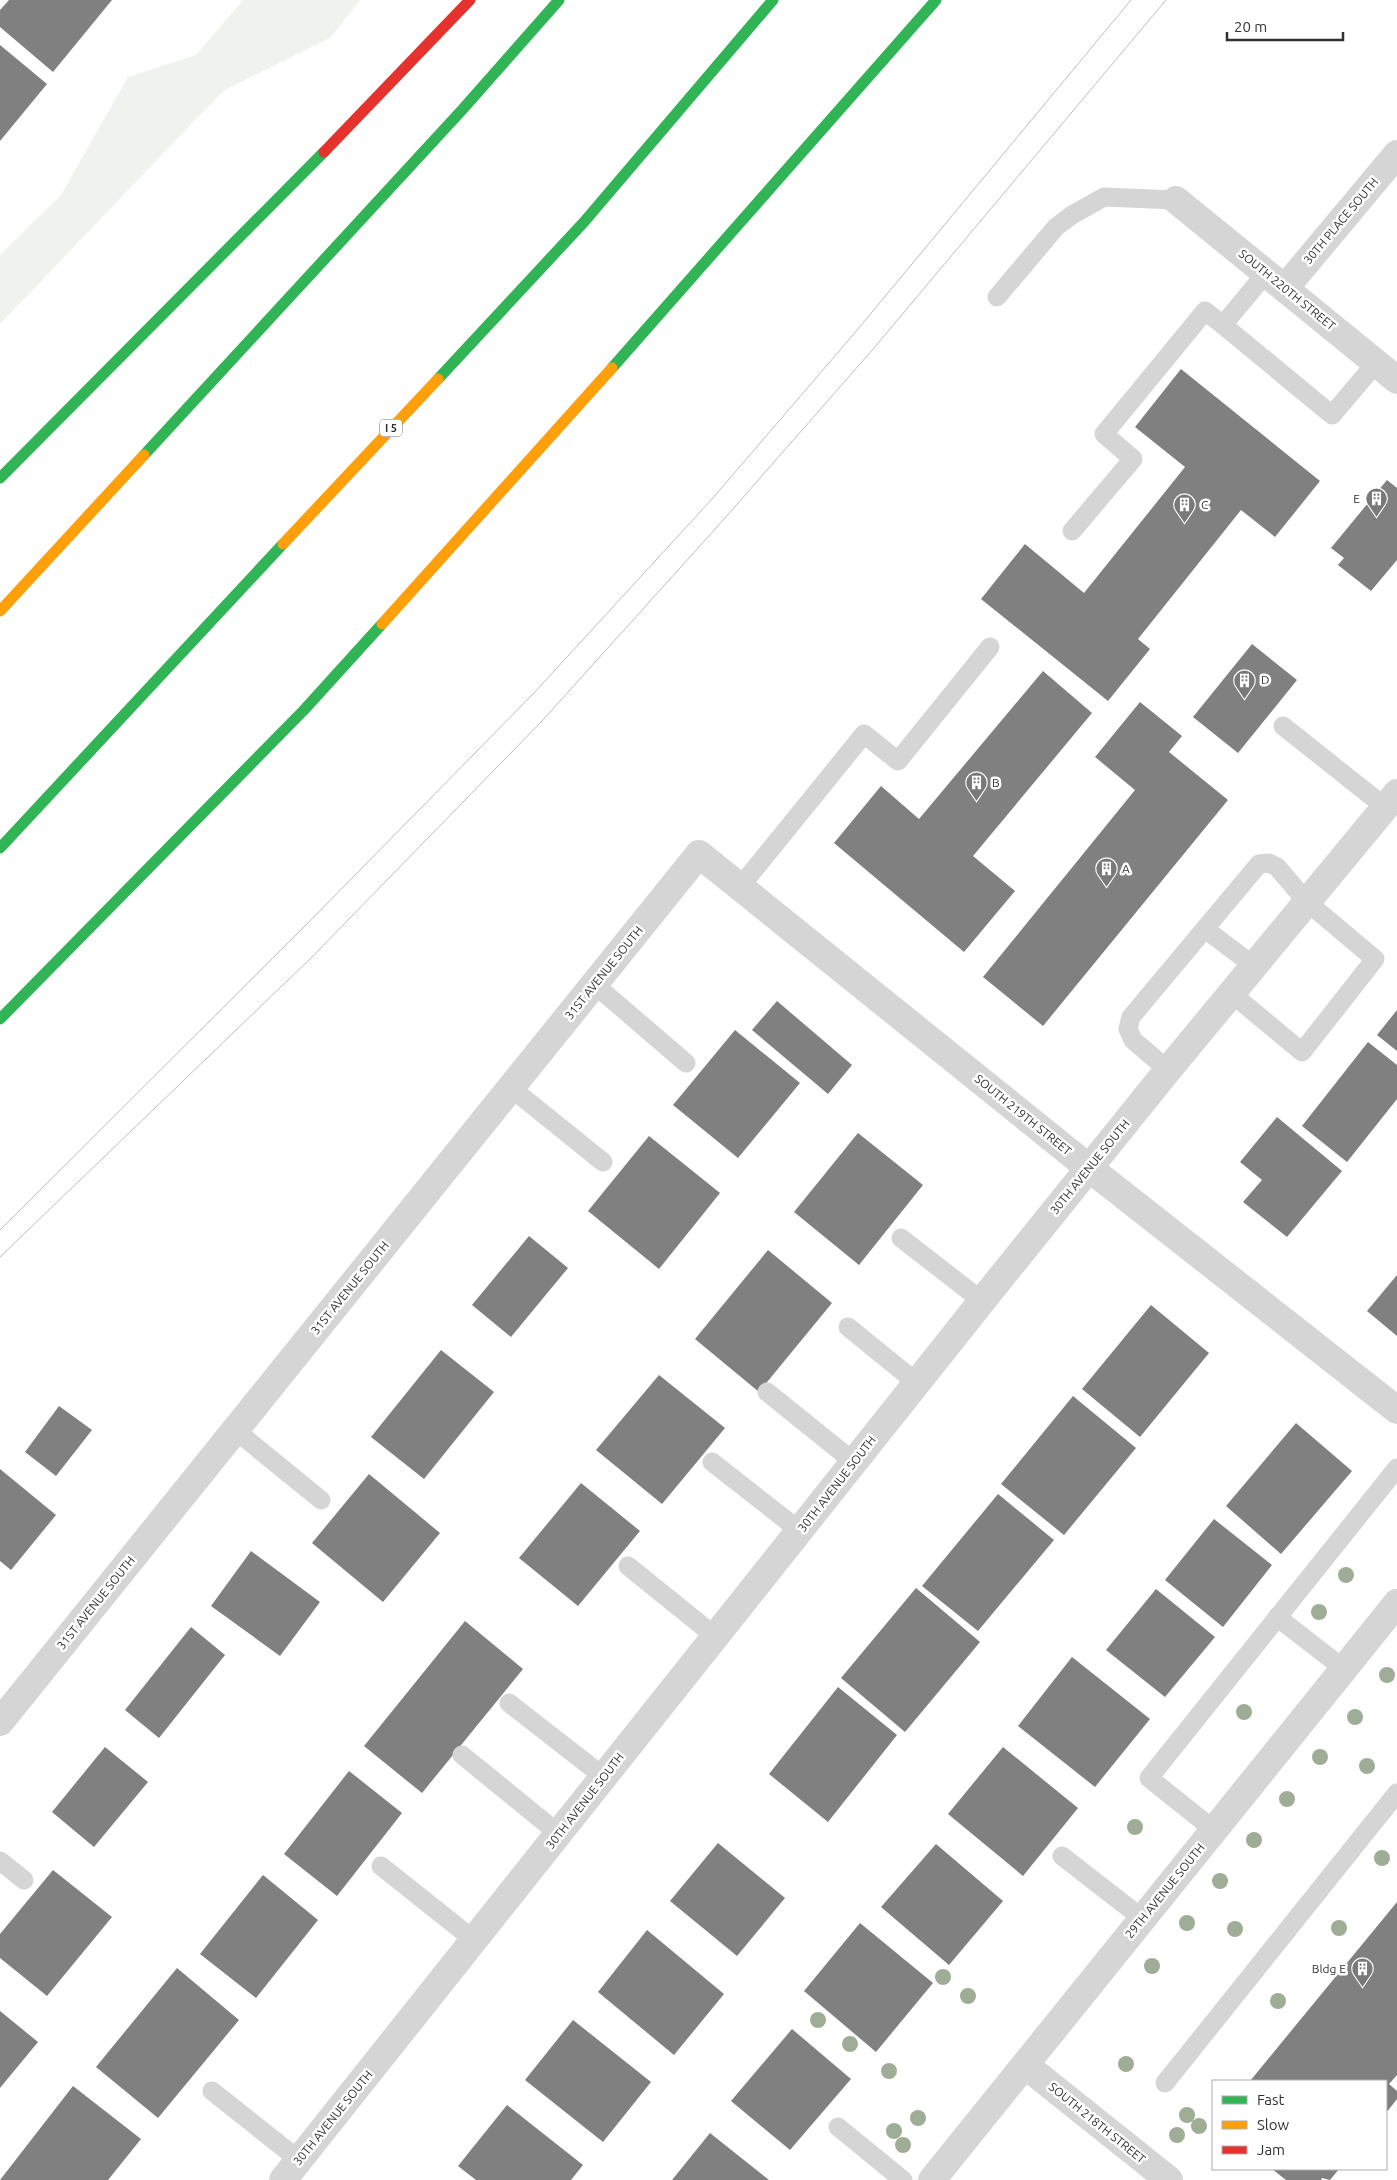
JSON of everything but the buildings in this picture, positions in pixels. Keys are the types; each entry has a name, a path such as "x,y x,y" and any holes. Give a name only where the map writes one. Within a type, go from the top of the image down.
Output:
{"highway":[{"path":"0,478 42,438 311,166 470,0"},
{"path":"0,611 462,110 559,0"},
{"name":"I 5","path":"0,848 584,222 773,0"},
{"path":"0,1019 304,710 600,382 936,0"}],"street":[{"name":"30TH PLACE SOUTH","path":"1275,280 1397,154"},
{"name":"SOUTH 220TH STREET","path":"1176,200 1397,380"},
{"name":"30TH AVENUE SOUTH","path":"291,2170 982,1301 1168,1070 1391,800"},
{"name":"SOUTH 219TH STREET","path":"700,854 1089,1168 1397,1410"},
{"name":"31ST AVENUE SOUTH","path":"0,1722 700,854"},
{"name":"29TH AVENUE SOUTH","path":"932,2180 1397,1603"},
{"name":"SOUTH 218TH STREET","path":"1025,2065 1169,2180"}],"lane":[{"path":"998,297 1056,227 1072,215 1104,197 1176,200"},
{"path":"1223,325 1275,280"},
{"path":"1072,531 1133,459 1104,434 1205,311 1332,415 1376,363"},
{"path":"740,887 864,734 898,761 990,647"},
{"path":"1283,726 1391,800"},
{"path":"1168,1070 1133,1040 1128,1029 1131,1017 1260,864 1269,863 1277,867 1307,902 1375,959 1302,1052 1232,993"},
{"path":"1205,929 1254,966"},
{"path":"594,984 686,1063"},
{"path":"511,1088 603,1162"},
{"path":"901,1238 982,1301"},
{"path":"848,1327 917,1383"},
{"path":"767,1392 854,1462"},
{"path":"235,1430 321,1500"},
{"path":"712,1462 800,1531"},
{"path":"1214,1830 1149,1778 1397,1468"},
{"path":"628,1566 716,1637"},
{"path":"1277,1617 1344,1669"},
{"path":"509,1703 604,1777"},
{"path":"462,1755 560,1834"},
{"path":"1165,2083 1394,1802"},
{"path":"1062,1856 1143,1919"},
{"path":"0,1861 24,1880"},
{"path":"380,1866 474,1940"},
{"path":"212,2092 291,2170"},
{"path":"838,2127 903,2180"}],"shaded area":[{"path":"243,0 360,0 330,38 223,91 0,324 0,255 61,195 128,77 196,55"}],"tram line":[{"path":"0,1230 303,928 533,694 712,499 858,329 1131,0"},
{"path":"0,1257 311,958 542,721 725,518 874,348 1166,0"}],"traffic: fast":[{"path":"144,455 462,110 559,0"},
{"path":"438,379 584,222 773,0"},
{"path":"612,368 936,0"},
{"path":"0,478 324,152"},
{"path":"0,848 283,544"},
{"path":"0,1019 304,710 382,624"}],"traffic: slow":[{"path":"382,624 612,368"},
{"path":"283,544 438,379"},
{"path":"0,611 144,455"}],"traffic: jam":[{"path":"324,152 470,0"}],"place":[{"name":"E","path":"1376,518"},
{"name":"C","path":"1185,524"},
{"name":"D","path":"1245,699"},
{"name":"B","path":"976,802"},
{"name":"A","path":"1106,888"},
{"name":"Bldg E","path":"1362,1988"}]}
